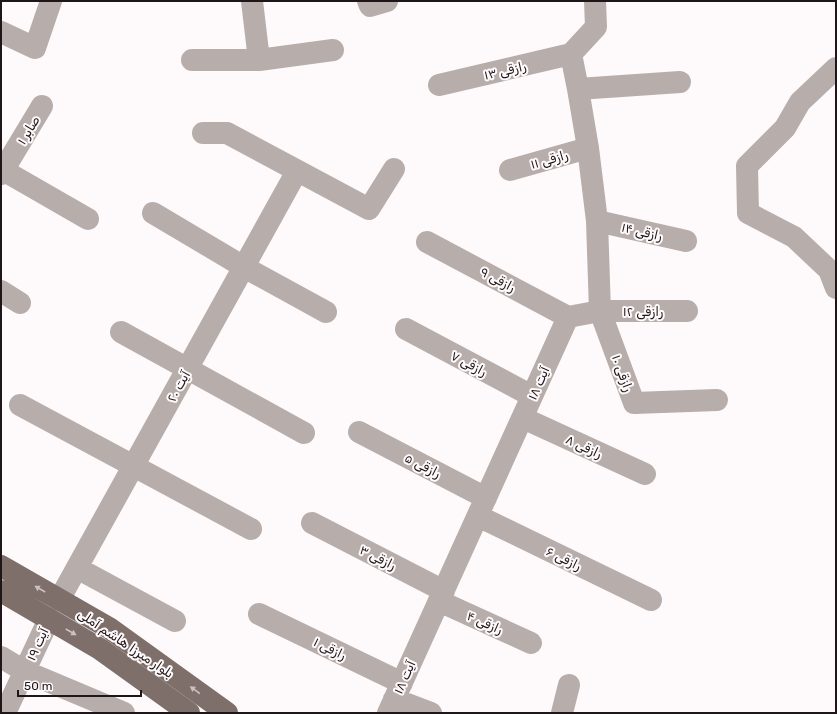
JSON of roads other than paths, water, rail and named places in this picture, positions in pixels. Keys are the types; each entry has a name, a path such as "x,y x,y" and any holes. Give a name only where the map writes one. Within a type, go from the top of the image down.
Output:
{"main road":[{"name":"بلوار میرزا هاشم آملی","path":"1,566 109,628 227,713"},
{"name":"بلوار میرزا هاشم آملی","path":"1,591 100,649 189,713"}],"street":[{"path":"1,32 35,48 51,1"},
{"path":"252,1 259,60"},
{"path":"368,1 370,6 387,1"},
{"path":"568,317 600,311 597,221 588,148 578,89 570,54 596,26 595,1"},
{"path":"192,60 259,60 333,50"},
{"name":"رازقی ۱۳","path":"439,85 570,54"},
{"path":"836,68 800,102 785,128 747,166 748,213 794,237 829,270 836,288"},
{"path":"578,89 680,82"},
{"name":"صابر ۱","path":"2,171 42,106"},
{"path":"203,133 227,132 369,209 394,168"},
{"name":"رازقی ۱۱","path":"510,170 588,148"},
{"path":"2,171 88,219"},
{"name":"آیت ۲۰","path":"59,600 297,171"},
{"path":"153,213 244,267 326,312"},
{"name":"رازقی ۱۴","path":"597,221 686,241"},
{"name":"رازقی ۹","path":"427,242 568,317"},
{"path":"1,291 20,303"},
{"name":"رازقی ۱۲","path":"600,311 687,311"},
{"name":"رازقی ۱۰","path":"600,311 634,402 717,400"},
{"name":"آیت ۱۸","path":"395,698 568,317"},
{"name":"رازقی ۷","path":"406,330 532,396"},
{"path":"121,332 304,433"},
{"path":"20,405 251,529"},
{"name":"رازقی ۸","path":"522,418 645,474"},
{"name":"رازقی ۵","path":"359,432 482,507"},
{"name":"رازقی ۶","path":"482,507 651,600"},
{"name":"رازقی ۳","path":"312,523 441,596"},
{"path":"77,568 175,621"},
{"name":"رازقی ۴","path":"441,596 532,643"},
{"name":"رازقی ۱","path":"259,614 395,698 431,713"},
{"name":"آیت ۱۹","path":"5,713 49,619"},
{"path":"1,656 24,671 124,713"},
{"path":"562,713 568,685"}]}
